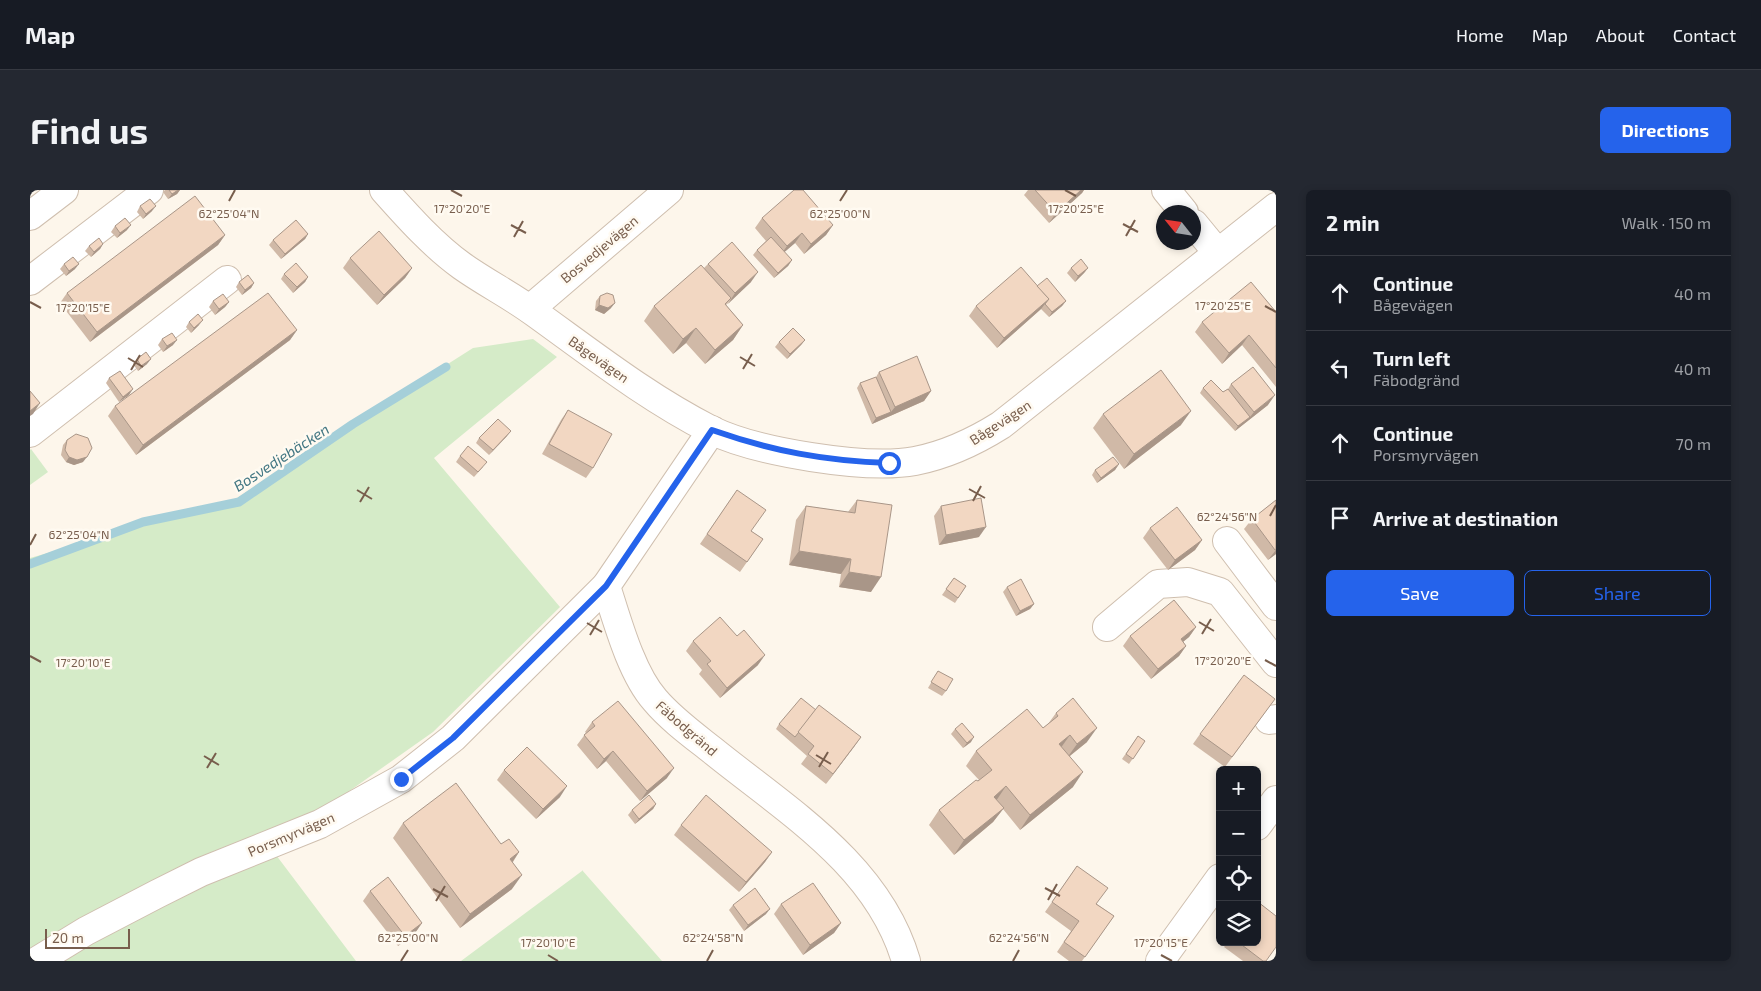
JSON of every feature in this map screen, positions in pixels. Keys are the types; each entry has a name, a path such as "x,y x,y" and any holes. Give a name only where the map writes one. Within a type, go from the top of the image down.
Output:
{"street":[{"path":"30,216 64,190"},
{"path":"30,281 149,190"},
{"name":"Bågevägen","path":"384,190 414,224 462,266 530,309 624,378 712,430 760,447 863,462 889,463 915,461 972,443 1022,411 1276,206"},
{"name":"Bosvedjevägen","path":"530,309 669,190"},
{"path":"1166,190 1178,205"},
{"path":"1201,233 1217,252"},
{"path":"30,433 227,280"},
{"path":"606,586 712,430"},
{"path":"1227,541 1276,606"},
{"path":"1107,627 1158,584 1188,582 1220,592 1276,663"},
{"name":"Porsmyrvägen","path":"37,961 86,931 200,872 320,824 401,779 453,738 606,586"},
{"name":"Fäbodgränd","path":"606,586 633,663 654,700 691,733 838,851 879,902 894,928 906,961"},
{"path":"1261,821 1276,800"},
{"path":"1160,961 1216,884"}],"green space":[{"path":"533,339 557,357 434,458 560,607 433,732 270,847 356,961 30,961 30,558 234,500 473,348"},
{"path":"30,450 48,472 30,485"},
{"path":"582,871 662,961 461,961"}],"building":[{"path":"169,190 178,190 172,194"},
{"path":"794,190 803,190 833,225 811,244 802,233 787,246 762,218"},
{"path":"1035,190 1081,190 1056,213"},
{"path":"195,196 225,235 97,332 67,293"},
{"path":"150,199 156,206 146,214 140,206"},
{"path":"125,218 131,225 120,233 115,226"},
{"path":"296,220 308,234 285,254 273,240"},
{"path":"379,231 412,268 384,295 350,258"},
{"path":"771,237 792,260 778,273 757,250"},
{"path":"99,238 103,244 94,252 89,246"},
{"path":"732,242 758,272 735,293 708,264"},
{"path":"73,257 79,264 69,271 64,264"},
{"path":"1081,259 1088,268 1078,276 1071,268"},
{"path":"296,263 308,277 297,287 284,274"},
{"path":"701,265 731,298 725,304 743,325 715,350 696,328 683,339 654,306"},
{"path":"1021,267 1049,299 1004,338 976,306"},
{"path":"248,275 254,283 245,290 239,282"},
{"path":"1047,278 1066,301 1052,312 1045,304 1049,299 1037,286"},
{"path":"1251,282 1276,312 1276,368 1249,335 1229,353 1202,322"},
{"path":"268,293 297,330 143,445 115,406"},
{"path":"607,293 613,295 615,303 608,308 599,305 600,296"},
{"path":"223,294 229,302 219,309 213,301"},
{"path":"198,314 203,320 194,328 189,322"},
{"path":"793,328 805,340 790,354 779,342"},
{"path":"172,333 177,340 167,346 162,339"},
{"path":"146,352 151,359 141,366 137,359"},
{"path":"917,356 931,391 895,407 879,372"},
{"path":"1253,367 1275,395 1254,412 1231,384"},
{"path":"1161,370 1191,411 1134,454 1103,414"},
{"path":"120,371 133,389 123,397 109,378"},
{"path":"876,377 891,412 876,418 860,383"},
{"path":"1211,380 1223,392 1228,389 1250,417 1238,426 1203,388"},
{"path":"30,391 40,403 30,411"},
{"path":"568,410 612,434 593,468 549,444"},
{"path":"498,419 511,431 493,450 479,438"},
{"path":"76,434 88,438 92,448 87,457 77,460 69,457 65,450 67,440"},
{"path":"468,446 487,462 478,472 460,456"},
{"path":"1113,457 1119,464 1101,478 1095,470"},
{"path":"737,490 766,510 751,531 763,539 747,562 707,534"},
{"path":"981,498 986,527 946,535 941,506"},
{"path":"857,500 892,505 881,577 849,572 851,559 799,551 806,506 855,513"},
{"path":"1276,500 1276,550 1275,550 1252,519"},
{"path":"1177,507 1202,540 1175,560 1150,528"},
{"path":"954,578 966,586 958,598 946,589"},
{"path":"1021,579 1034,604 1020,611 1007,587"},
{"path":"1174,600 1196,627 1181,639 1186,646 1158,669 1130,636"},
{"path":"720,617 737,636 744,630 765,655 727,688 707,664 711,661 693,641"},
{"path":"938,671 953,679 946,691 931,682"},
{"path":"1244,675 1275,699 1232,757 1200,734"},
{"path":"801,698 816,710 795,737 779,724"},
{"path":"1073,698 1097,728 1077,744 1070,735 1059,744 1083,772 1030,815 1006,786 994,797 1004,808 964,840 939,810 976,780 978,781 992,770 976,751 1027,709 1043,728 1058,716 1056,713"},
{"path":"618,701 674,768 647,791 613,751 604,759 584,735 595,726 592,722"},
{"path":"819,705 861,737 833,774 808,754 814,746 798,732"},
{"path":"962,723 974,737 967,743 955,729"},
{"path":"1138,736 1145,741 1133,759 1126,754"},
{"path":"527,747 567,786 543,809 504,770"},
{"path":"456,783 501,844 509,839 519,852 510,859 522,875 470,914 403,823"},
{"path":"649,795 656,804 639,819 632,810"},
{"path":"706,795 772,852 746,882 681,825"},
{"path":"1077,866 1108,888 1096,904 1114,916 1085,957 1064,942 1079,921 1052,902"},
{"path":"388,877 422,923 405,936 370,891"},
{"path":"813,883 841,923 810,945 781,904"},
{"path":"755,888 770,909 748,925 733,905"},
{"path":"1261,904 1276,916 1276,947 1266,961 1263,961 1243,946 1261,946"}],"waterway":[{"name":"Bosvedjebäcken","path":"30,564 143,522 239,502 353,424 446,367"}],"route":[{"path":"401,779 453,738 606,586 712,430 760,447 804,455 889,463"}]}
